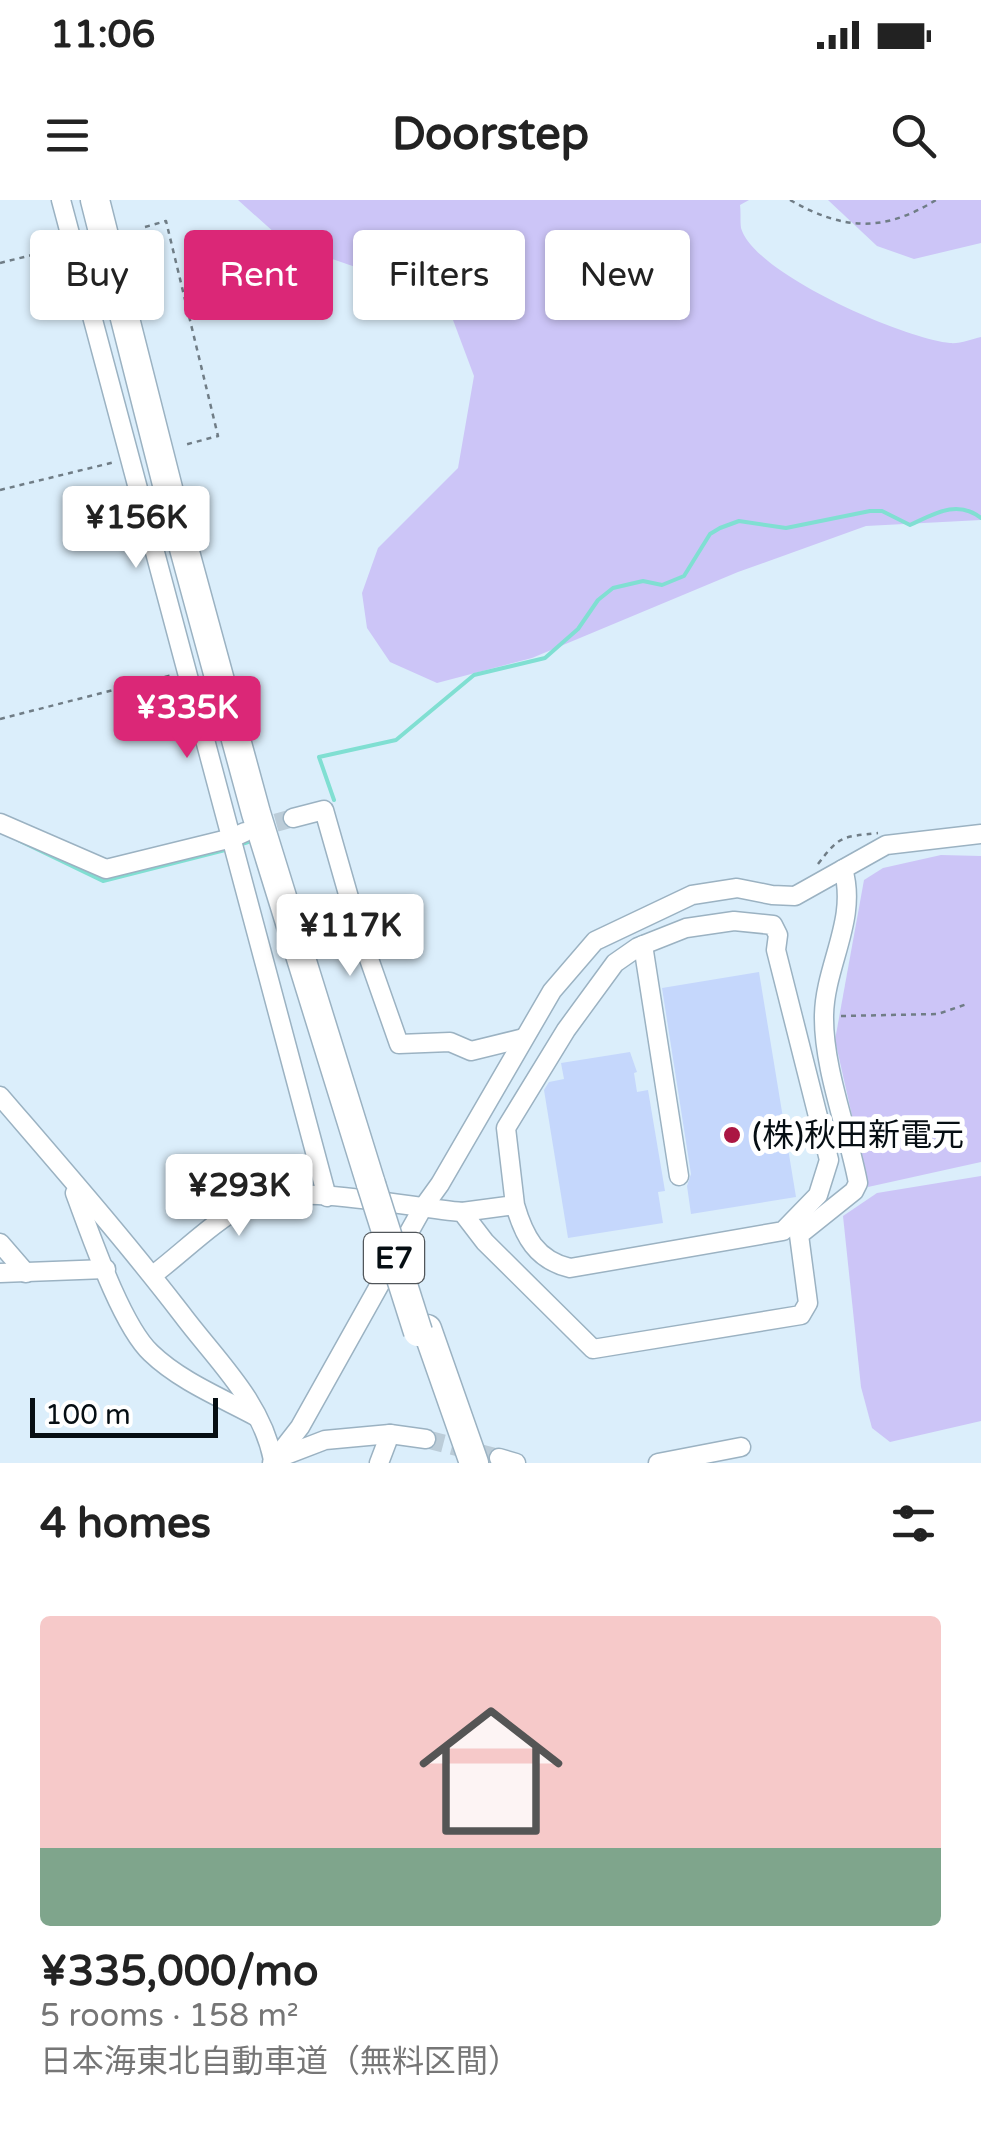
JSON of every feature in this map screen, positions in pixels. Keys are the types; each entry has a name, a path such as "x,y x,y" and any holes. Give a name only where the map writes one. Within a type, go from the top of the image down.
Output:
{"highway":[{"name":"E7","path":"96,200 138,375 256,813 462,1463"},
{"name":"E7","path":"108,200 227,665 374,1183"},
{"name":"E7","path":"423,1331 496,1461"}],"street":[{"path":"61,200 68,230"},
{"path":"92,320 188,671 238,835 327,1197"},
{"path":"293,818 324,810 356,922 399,1044 450,1042 471,1052 524,1038"},
{"path":"0,823 106,869 238,835"},
{"path":"272,1462 300,1427 422,1209 552,990 595,941 692,895 737,888 772,896 795,896 886,845 981,834"},
{"path":"462,1212 485,1242 592,1349 800,1315 808,1304 799,1235 854,1191 858,1183 826,1043 824,1016 846,914 849,888 843,869"},
{"path":"734,921 774,924 778,935 776,950 829,1160 818,1196 783,1231 570,1268 546,1258 523,1234 515,1205 506,1140 512,1117 566,1030 615,963 643,945 686,928 734,921"},
{"path":"643,945 678,1176"},
{"path":"2,1100 153,1275 245,1392 268,1435 272,1462"},
{"path":"72,1183 131,1325 151,1354 174,1372 257,1417"},
{"path":"153,1275 247,1203 272,1195 462,1212 515,1205"},
{"path":"0,1243 26,1273"},
{"path":"0,1273 106,1269"},
{"path":"272,1462 325,1440 390,1434 426,1439"},
{"path":"379,1463 390,1434"},
{"path":"658,1463 741,1447"}],"path":[{"path":"790,200 835,221 871,226 915,213 936,200"},
{"path":"144,227 166,221 218,436 184,444"},
{"path":"0,262 30,255"},
{"path":"0,490 129,458"},
{"path":"0,719 188,671"},
{"path":"824,1016 938,1014 967,1004"}],"shaded area":[{"path":"238,200 749,200 740,205 741,228 752,246 801,284 868,317 929,339 954,343 981,337 981,520 866,526 738,572 532,658 437,683 390,662 367,628 362,593 378,548 458,468 474,376 453,320 525,320 525,230 353,230 353,266 333,259 333,230 271,230"},
{"path":"828,200 981,200 981,243 914,259 877,246"},
{"path":"941,855 981,856 981,1162 868,1187 835,1040 864,880 883,868"},
{"path":"981,1176 981,1421 890,1442 872,1428 861,1387 843,1216 877,1193"}],"building":[{"path":"759,972 796,1197 691,1214 687,1186 691,1174 662,988"},
{"path":"630,1052 637,1072 637,1092 648,1090 665,1191 658,1192 663,1223 568,1238 544,1090 549,1082 564,1079 561,1063"}],"waterway":[{"path":"334,800 319,757 396,740 474,675 545,658 578,629 598,600 613,588 643,581 662,585 684,576 710,534 720,528 739,521 786,528 870,511 882,511 910,525 954,509 981,518"},
{"path":"18,840 103,881 225,850"},
{"path":"242,844 254,840"}],"tunnel":[{"path":"250,830 293,818"},
{"path":"426,1439 499,1458"}],"place":[{"name":"(株)秋田新電元","path":"732,1135"}]}
